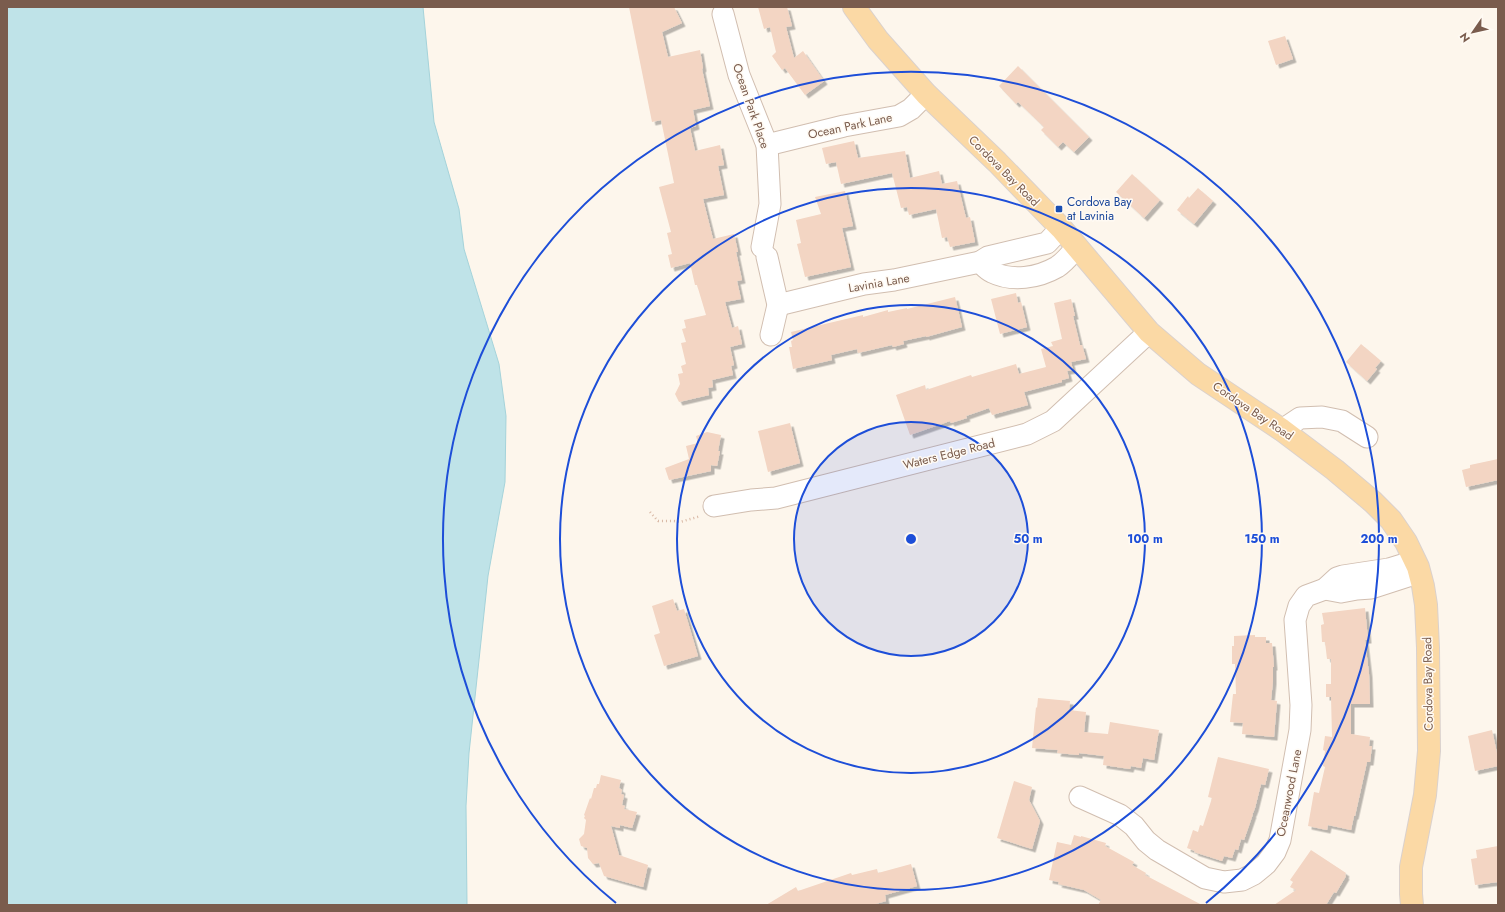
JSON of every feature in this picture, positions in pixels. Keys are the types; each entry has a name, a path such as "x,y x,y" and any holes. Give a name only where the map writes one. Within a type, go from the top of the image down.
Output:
{"main road":[{"name":"Cordova Bay Road","path":"854,7 878,40 926,94 997,162 1061,228 1116,295 1149,332 1198,374 1282,430 1329,466 1373,502 1390,520 1406,542 1417,567 1423,586 1426,605 1429,751 1425,795 1412,867 1412,905"},
{"path":"1396,905 1412,867"}],"street":[{"name":"Ocean Park Place","path":"723,14 739,76 766,145 770,204 765,252 778,305"},
{"name":"Ocean Park Lane","path":"766,145 844,126 899,116 911,110 926,94"},
{"name":"Lavinia Lane","path":"778,305 864,284 894,280 980,262 988,257 1047,243 1061,228"},
{"path":"980,262 991,272 1012,278 1029,278 1058,266 1077,247"},
{"path":"771,335 778,305"},
{"name":"Waters Edge Road","path":"714,506 776,498 1027,434 1053,421 1149,332"},
{"path":"1282,430 1300,418 1322,418 1342,421 1367,437"},
{"name":"Oceanwood Lane","path":"1080,797 1120,815 1134,826 1146,841 1157,850 1205,878 1224,882 1242,880 1254,874 1266,864 1275,852 1280,840 1300,730 1301,705 1295,620 1299,606 1306,596 1326,589 1337,578 1343,576 1389,569 1417,567"}],"path":[{"path":"650,512 658,521 674,520 680,522 711,514 714,506"}],"water":[{"path":"7,7 423,7 434,122 459,209 464,249 499,364 506,416 505,482 488,576 469,753 466,806 467,905 7,905"}],"building":[{"path":"629,7 674,7 682,23 662,32 668,57 700,50 702,69 710,106 693,110 696,126 690,128 695,151 720,145 724,165 718,166 724,195 703,199 713,239 734,234 742,280 737,281 741,299 725,302 732,328 738,326 742,344 730,347 734,365 731,366 733,375 712,380 713,387 708,388 709,395 679,402 675,394 680,384 678,374 683,373 681,366 686,364 681,343 686,342 682,329 686,328 684,320 706,315 697,285 695,285 690,263 671,268 668,255 672,254 667,233 671,232 659,187 674,183 661,120 652,122"},
{"path":"758,7 787,7 792,26 786,27 794,58 803,51 824,81 805,95 785,68 782,70 772,56 776,52 770,27 764,29"},
{"path":"1285,36 1293,59 1276,65 1268,41"},
{"path":"1018,66 1089,137 1074,152 1063,142 1058,147 1041,130 1044,127 1018,102 1016,104 999,86"},
{"path":"854,141 858,158 905,151 910,178 939,171 942,184 957,181 966,218 970,217 975,242 950,247 947,237 942,238 936,209 909,215 907,207 901,208 892,173 841,184 836,162 826,164 822,148"},
{"path":"1132,174 1160,200 1144,218 1116,192"},
{"path":"1198,188 1213,201 1194,224 1177,210 1188,196 1189,198"},
{"path":"845,191 853,226 842,228 851,267 805,277 797,244 801,243 796,220 821,214 815,197"},
{"path":"1016,293 1018,303 1021,302 1027,327 1000,334 991,299"},
{"path":"955,297 962,327 926,337 903,341 904,344 893,347 892,345 858,353 857,349 831,355 832,360 793,369 789,347 792,347 791,341 793,340 791,332 863,315 863,317 888,310 888,312 907,309"},
{"path":"1071,299 1075,316 1073,316 1080,345 1082,345 1086,359 1071,362 1073,370 1067,371 1069,378 1062,380 1062,382 1024,392 1028,405 992,415 989,408 966,416 967,418 951,423 950,421 910,435 896,395 925,385 926,390 971,375 972,377 1016,364 1019,374 1046,367 1041,349 1053,346 1051,342 1062,339 1054,303"},
{"path":"1361,344 1381,361 1375,368 1377,369 1367,381 1346,362"},
{"path":"790,423 800,463 768,472 758,431"},
{"path":"707,432 721,435 717,466 711,465 711,471 669,480 665,468 689,459 686,446 698,443 696,436"},
{"path":"1498,459 1498,480 1466,487 1462,470 1470,468 1470,465"},
{"path":"673,599 677,611 684,609 698,656 664,666 654,635 660,633 652,606"},
{"path":"1365,608 1368,640 1365,640 1369,674 1370,704 1351,704 1351,734 1370,737 1369,746 1372,746 1370,762 1367,762 1351,830 1328,825 1327,830 1308,826 1314,792 1319,793 1325,767 1323,766 1325,751 1323,750 1325,736 1332,737 1331,697 1326,697 1326,684 1331,684 1331,659 1327,659 1325,642 1322,642 1321,625 1324,624 1322,613"},
{"path":"1255,635 1255,637 1266,637 1266,643 1272,643 1274,667 1271,700 1277,701 1274,737 1242,734 1243,723 1230,722 1233,694 1236,694 1235,664 1232,664 1232,646 1234,646 1234,636"},
{"path":"1038,698 1070,701 1069,710 1086,712 1084,732 1108,734 1110,722 1159,730 1154,760 1143,758 1141,768 1131,766 1130,769 1103,765 1104,756 1079,753 1079,755 1057,753 1058,750 1032,748"},
{"path":"1492,730 1498,758 1498,766 1475,771 1468,736"},
{"path":"1218,757 1269,769 1265,785 1261,784 1255,808 1252,813 1253,814 1244,840 1241,839 1238,850 1235,849 1232,858 1224,856 1222,861 1194,852 1195,851 1187,848 1193,830 1198,832 1200,825 1203,826 1212,798 1208,797"},
{"path":"601,775 621,780 619,788 622,790 621,794 624,795 622,805 625,806 624,809 637,812 632,828 620,825 620,828 611,826 619,855 648,865 643,887 604,876 599,863 593,864 588,858 587,848 581,846 579,839 584,834 586,820 584,815 594,788 596,788 597,784 599,784"},
{"path":"1014,781 1032,787 1029,800 1040,821 1032,849 997,838"},
{"path":"1074,835 1106,843 1105,846 1134,862 1132,865 1146,873 1145,875 1202,905 1098,905 1101,900 1084,890 1058,884 1059,882 1049,880 1057,842 1071,845"},
{"path":"1498,846 1498,882 1475,885 1471,859 1477,858 1476,850"},
{"path":"1311,850 1346,873 1346,876 1336,893 1334,892 1326,905 1274,905 1296,890 1290,887 1293,882 1290,880"},
{"path":"911,864 917,886 885,895 886,901 872,905 766,905 796,887 798,891 851,873 852,875 877,869 878,873"}],"place":[{"name":"Cordova Bay at Lavinia","path":"1059,209"}]}
